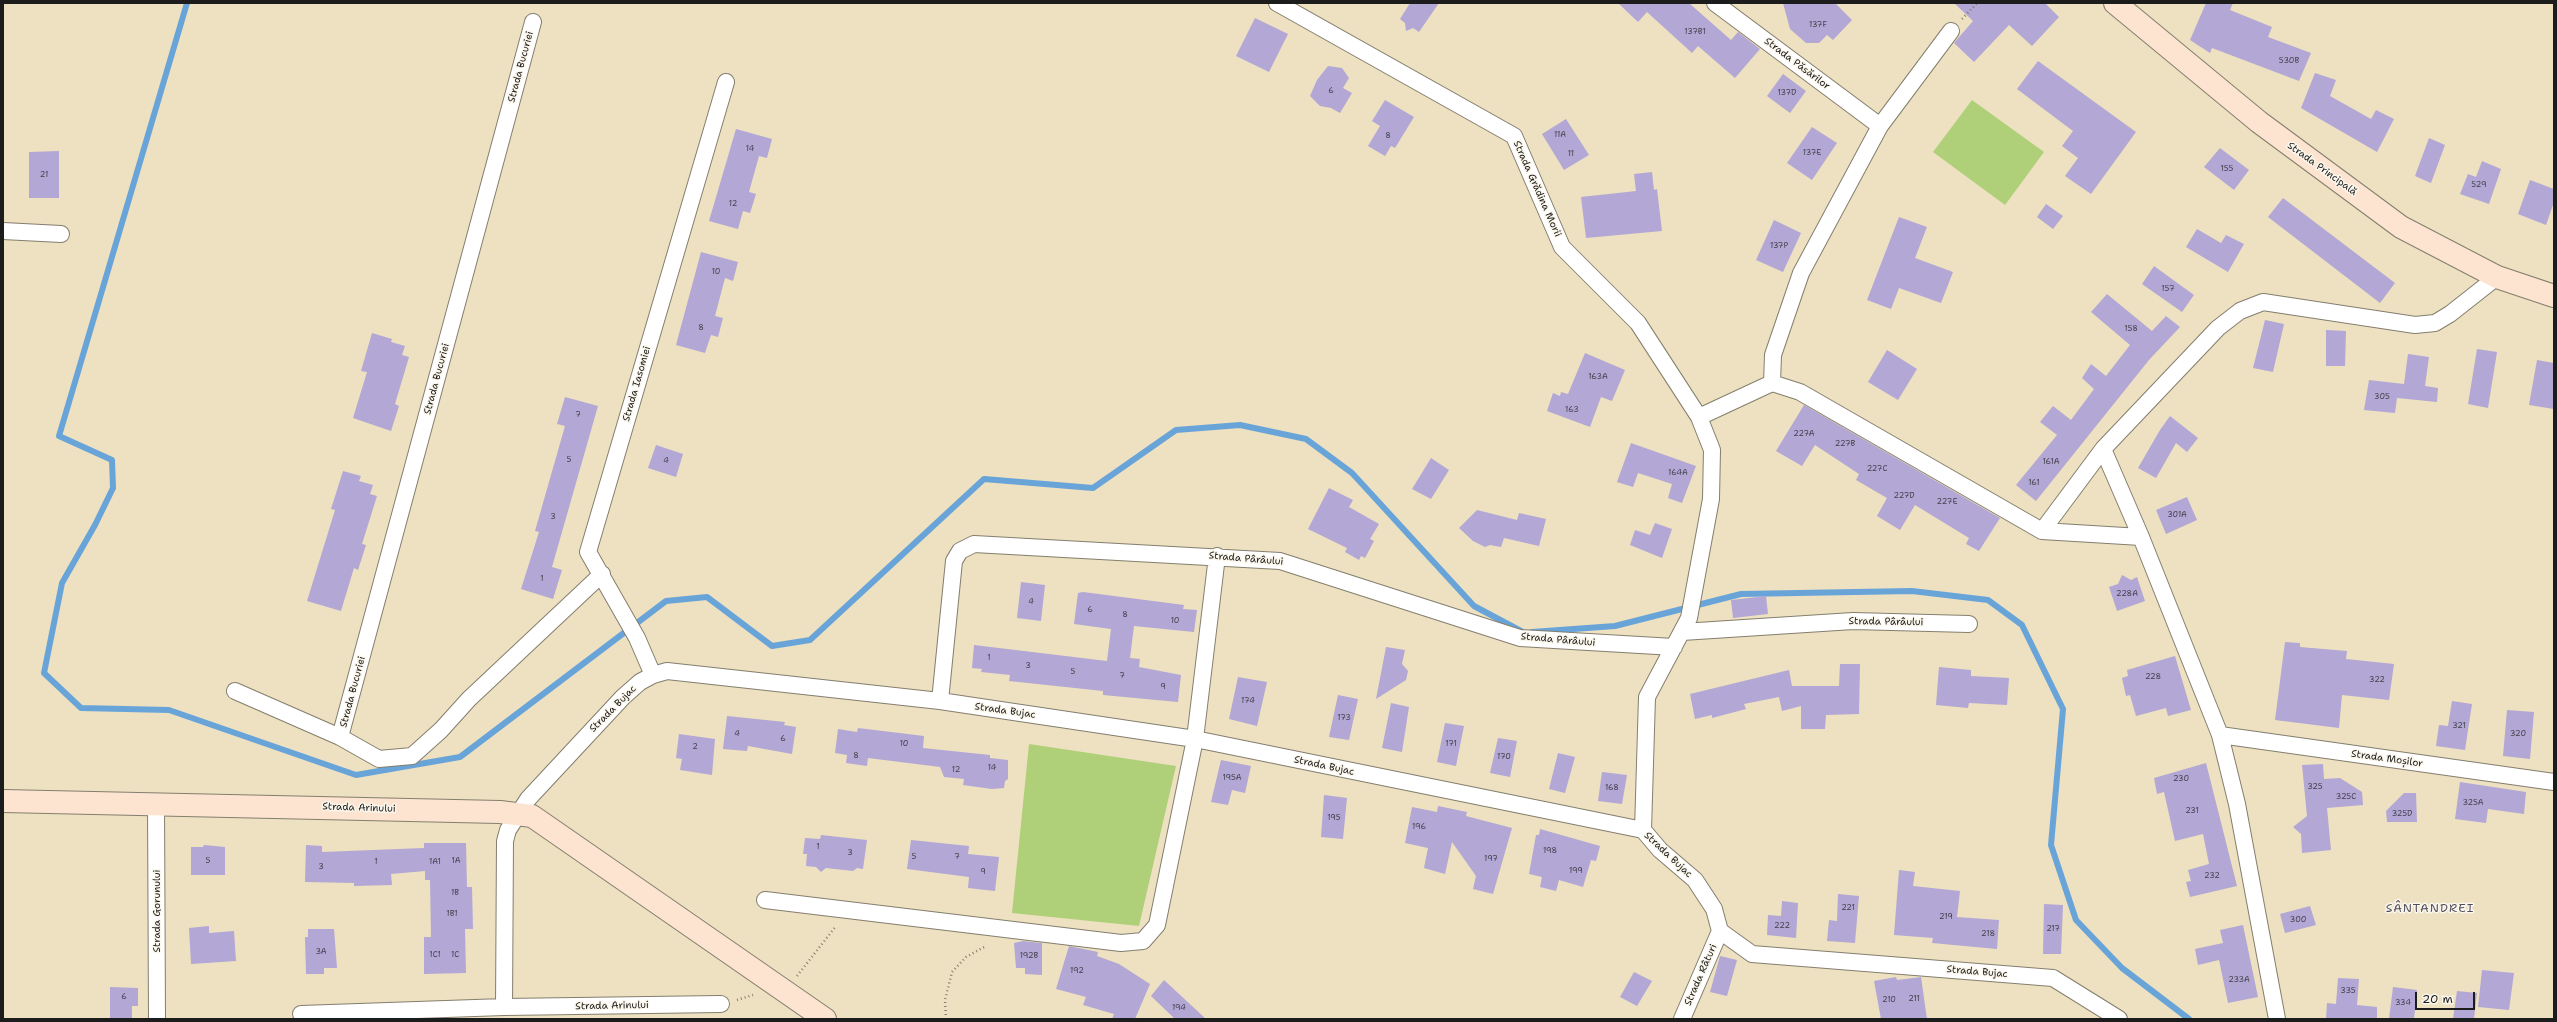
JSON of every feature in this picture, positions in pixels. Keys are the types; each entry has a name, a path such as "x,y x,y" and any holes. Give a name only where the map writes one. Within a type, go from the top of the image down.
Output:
{"street":[{"name":"Strada Grădina Morii","path":"1277,3 1514,136 1562,246 1638,323 1699,417 1712,450 1711,499 1695,586 1686,625 1647,697 1643,830"},
{"name":"Strada Păsărilor","path":"1715,3 1880,126"},
{"name":"Strada Principală","path":"2115,3 2259,122 2401,227 2497,277 2554,296"},
{"name":"Strada Bucuriei","path":"340,737 533,22"},
{"path":"1772,382 1773,356 1801,273 1880,126 1951,31"},
{"name":"Strada Iasomiei","path":"653,675 637,638 621,612 602,574 588,552 726,82"},
{"path":"3,231 61,234"},
{"path":"2042,531 2103,449 2218,328 2240,311 2262,302 2415,325 2435,323 2450,314 2497,277"},
{"path":"1699,417 1772,382 1800,392 2042,531 2142,537"},
{"path":"2103,449 2142,537 2220,735 2237,804 2277,1019"},
{"name":"Strada Pârâului","path":"940,701 954,561 960,551 974,544 1280,560 1520,638 1674,647"},
{"path":"765,900 1121,943 1144,941 1157,925 1196,739 1217,556"},
{"path":"234,691 340,737 379,759 412,756 441,730 469,699 602,574"},
{"name":"Strada Pârâului","path":"1686,625 1853,621 1970,624"},
{"name":"Strada Bujac","path":"517,813 623,697 653,675 667,671 940,701 1196,739 1643,830 1660,850 1695,880 1714,909 1720,931 1752,954 2053,978 2119,1019"},
{"name":"Strada Moșilor","path":"2220,735 2554,782"},
{"name":"Strada Arinului","path":"3,801 156,803 517,813 532,816 544,822 825,1019"},
{"name":"Strada Gorunului","path":"156,803 157,1019"},
{"path":"504,1007 505,841 508,830 517,813"},
{"name":"Strada Râturi","path":"1682,1019 1720,931"},
{"name":"Strada Arinului","path":"301,1014 504,1007 545,1013 721,1004"}],"path":[{"path":"721,1004 780,987 794,980 849,910"},
{"path":"946,1019 945,1000 952,972 966,957 1012,930"}],"green space":[{"path":"1972,100 2044,152 2005,205 1933,152"},
{"path":"1029,744 1176,766 1139,926 1012,913"}],"building":[{"path":"1410,3 1439,3 1419,32 1413,28 1406,31 1405,23 1400,19"},
{"path":"1618,3 1689,3 1731,40 1738,32 1760,49 1735,78 1698,46 1692,53 1647,12 1638,22"},
{"path":"1783,3 1835,3 1852,20 1833,40 1827,35 1819,43 1806,43 1790,29"},
{"path":"1954,3 2045,3 2059,17 2032,46 2009,25 1974,62 1954,43 1973,21"},
{"path":"2206,3 2233,3 2230,10 2272,27 2268,37 2311,53 2299,81 2212,48 2210,53 2190,40"},
{"path":"1255,18 1288,34 1269,72 1236,56"},
{"path":"2038,61 2136,132 2091,194 2065,176 2078,158 2062,146 2073,131 2017,89"},
{"path":"1328,66 1342,68 1349,78 1343,88 1352,93 1340,113 1331,108 1320,106 1310,96 1317,80"},
{"path":"2315,73 2336,80 2330,96 2371,119 2376,110 2394,119 2377,152 2301,108"},
{"path":"1783,74 1806,91 1790,113 1767,96"},
{"path":"1385,100 1414,117 1395,148 1391,146 1385,156 1368,146 1380,126 1372,121"},
{"path":"1566,119 1589,155 1564,170 1542,134"},
{"path":"1812,127 1837,143 1812,180 1787,163"},
{"path":"736,129 772,139 767,158 759,156 749,192 756,194 750,213 743,211 738,229 709,221"},
{"path":"2429,138 2445,145 2431,183 2415,176"},
{"path":"2220,148 2249,170 2234,190 2204,167"},
{"path":"59,151 59,198 29,198 29,152"},
{"path":"2482,161 2501,169 2489,204 2460,194 2468,174 2476,177"},
{"path":"1652,172 1654,190 1657,189 1662,231 1586,238 1581,197 1636,191 1634,174"},
{"path":"2530,180 2554,189 2554,202 2546,225 2518,214"},
{"path":"2283,198 2395,283 2380,303 2268,217"},
{"path":"2046,204 2063,216 2053,229 2037,217"},
{"path":"1899,217 1927,227 1915,258 1953,272 1941,303 1899,288 1891,309 1867,300"},
{"path":"1774,220 1801,233 1783,272 1756,260"},
{"path":"2197,229 2221,243 2226,235 2244,244 2228,272 2186,247"},
{"path":"701,252 738,262 733,281 725,278 715,316 723,318 718,337 711,335 705,353 676,345"},
{"path":"2154,266 2194,295 2182,312 2142,284"},
{"path":"2107,294 2152,331 2166,316 2180,327 2149,360 2036,501 2016,485 2057,435 2040,422 2053,406 2071,420 2094,389 2082,378 2091,364 2106,376 2130,345 2091,312"},
{"path":"2265,320 2284,324 2273,372 2253,368"},
{"path":"2326,330 2346,331 2345,366 2326,366"},
{"path":"372,333 392,339 391,342 405,346 402,355 409,357 395,404 399,406 391,431 353,418 367,372 361,371"},
{"path":"2477,349 2497,352 2488,408 2468,404"},
{"path":"1887,350 1917,369 1898,400 1868,382"},
{"path":"1585,353 1625,370 1612,401 1601,397 1590,427 1547,411 1553,393 1560,396 1561,392 1568,394"},
{"path":"2408,354 2429,357 2425,386 2438,388 2437,402 2397,398 2395,413 2364,410 2369,380 2404,384"},
{"path":"2537,360 2554,363 2554,409 2529,405"},
{"path":"565,397 598,406 552,567 562,570 553,599 521,589 539,532 535,531 565,426 557,424"},
{"path":"1804,405 2000,518 1979,551 1966,544 1969,538 1915,505 1900,530 1877,516 1887,498 1856,480 1859,474 1815,445 1802,466 1776,451"},
{"path":"2170,416 2198,438 2187,452 2176,443 2156,478 2138,468"},
{"path":"1631,443 1696,466 1682,503 1668,498 1672,484 1638,473 1633,487 1617,482"},
{"path":"656,445 683,454 676,477 648,468"},
{"path":"1431,458 1449,470 1431,499 1412,489"},
{"path":"343,471 361,476 359,481 373,485 370,494 377,496 362,544 366,545 358,570 354,568 341,611 307,601 335,510 331,509"},
{"path":"1329,488 1353,500 1349,507 1379,524 1370,539 1374,541 1365,558 1361,556 1359,560 1345,552 1347,548 1308,529"},
{"path":"2187,497 2197,520 2166,534 2156,510"},
{"path":"1477,510 1517,520 1519,513 1546,519 1539,546 1504,538 1501,547 1490,545 1485,547 1473,541 1459,528"},
{"path":"1655,523 1672,529 1662,558 1630,545 1635,530 1650,535"},
{"path":"2122,575 2131,580 2137,577 2145,601 2117,611 2109,587 2118,584"},
{"path":"1021,582 1045,585 1041,621 1017,618"},
{"path":"1083,592 1184,605 1183,609 1197,610 1194,632 1134,626 1130,658 1140,659 1139,667 1181,675 1178,702 1103,695 1103,691 1009,681 1010,675 981,672 982,669 972,668 974,645 1107,661 1111,629 1074,624 1078,593"},
{"path":"1766,596 1768,614 1733,618 1731,600"},
{"path":"2285,642 2300,643 2300,647 2347,651 2346,659 2394,664 2389,700 2342,695 2339,728 2275,720"},
{"path":"1386,647 1405,650 1402,664 1408,671 1406,680 1376,699"},
{"path":"2175,656 2191,710 2168,716 2166,708 2136,716 2130,695 2126,696 2122,678 2128,676 2127,670"},
{"path":"1840,664 1860,664 1859,714 1826,715 1825,729 1801,729 1801,706 1782,711 1779,697 1744,704 1746,709 1712,718 1712,715 1695,719 1690,694 1789,670 1792,686 1839,686"},
{"path":"1939,667 1971,670 1971,676 2009,678 2007,705 1969,703 1968,708 1936,705"},
{"path":"1238,677 1267,682 1257,726 1229,719"},
{"path":"1338,695 1358,699 1349,740 1329,737"},
{"path":"2452,701 2472,704 2465,750 2436,746 2439,725 2448,726"},
{"path":"1391,703 1409,707 1402,752 1382,748"},
{"path":"2507,710 2534,712 2530,759 2503,756"},
{"path":"727,716 785,722 784,725 796,727 792,754 748,746 747,751 723,749"},
{"path":"1445,723 1464,726 1456,766 1437,762"},
{"path":"858,728 924,736 923,748 990,755 990,758 1008,760 1008,779 1005,781 1004,788 992,789 963,785 964,779 944,777 940,767 868,758 867,766 846,763 847,755 835,753 838,729 857,732"},
{"path":"679,734 715,739 712,775 680,770 682,759 676,758"},
{"path":"1498,738 1517,741 1510,777 1490,773"},
{"path":"1558,753 1575,757 1565,793 1549,789"},
{"path":"1221,760 1251,766 1245,793 1232,790 1228,805 1211,802"},
{"path":"2206,763 2237,886 2190,897 2186,882 2191,881 2188,870 2209,864 2203,834 2175,841 2164,792 2157,794 2154,778"},
{"path":"2323,764 2324,779 2340,778 2362,792 2363,805 2327,808 2331,850 2302,853 2301,834 2293,827 2307,816 2302,765"},
{"path":"1602,772 1627,775 1622,804 1598,801"},
{"path":"2460,782 2526,792 2524,814 2488,809 2486,823 2455,819"},
{"path":"2404,793 2416,793 2417,822 2387,822 2386,811"},
{"path":"1324,795 1347,798 1343,839 1321,837"},
{"path":"1438,806 1467,812 1466,816 1512,828 1493,894 1473,889 1476,876 1452,842 1445,874 1424,868 1428,848 1405,843 1412,807 1437,812"},
{"path":"1540,829 1600,846 1596,861 1591,860 1583,887 1559,880 1556,891 1540,887 1542,877 1529,874 1536,835 1539,835"},
{"path":"821,835 867,840 863,869 857,868 853,871 826,868 821,872 816,867 806,866 807,854 803,854 805,838 820,839"},
{"path":"911,840 969,846 968,854 999,857 995,891 968,888 969,877 907,869"},
{"path":"424,843 466,843 467,887 472,887 473,929 465,929 466,973 424,974 424,937 431,937 430,880 425,880 425,871 391,874 392,885 354,886 354,883 305,882 306,845 322,846 322,852 424,848"},
{"path":"204,845 225,847 225,875 191,875 191,847 203,847"},
{"path":"1899,870 1915,872 1913,886 1960,891 1957,917 1999,920 1997,949 1932,943 1933,938 1894,935"},
{"path":"1838,894 1859,896 1855,943 1827,941 1829,920 1837,921"},
{"path":"1782,901 1798,903 1796,938 1767,935 1768,915 1781,916"},
{"path":"2044,904 2063,905 2061,954 2043,954"},
{"path":"2310,906 2316,925 2285,933 2280,914"},
{"path":"2243,925 2258,997 2228,1003 2219,960 2198,965 2195,949 2223,943 2220,930"},
{"path":"209,926 209,933 234,931 236,961 191,964 189,928"},
{"path":"308,929 334,929 337,968 324,968 324,974 306,974 305,937 308,937"},
{"path":"1023,941 1042,943 1042,975 1025,974 1025,968 1016,968 1014,943"},
{"path":"1069,946 1098,952 1097,956 1119,964 1150,984 1135,1019 1112,1019 1114,1014 1083,1005 1086,997 1056,989"},
{"path":"1720,956 1737,960 1727,996 1710,992"},
{"path":"2482,970 2514,973 2509,1010 2478,1007"},
{"path":"1634,972 1652,981 1637,1006 1620,997"},
{"path":"1896,977 1897,980 1921,977 1927,1019 1881,1019 1874,981"},
{"path":"2338,978 2359,979 2357,1005 2377,1007 2377,1019 2326,1019 2327,1003 2336,1004"},
{"path":"1164,980 1206,1019 1175,1019 1151,996"},
{"path":"110,987 138,988 138,1006 132,1006 132,1019 110,1019"},
{"path":"2393,987 2417,990 2414,1019 2389,1019"},
{"path":"2457,991 2477,993 2474,1019 2453,1019"}],"waterway":[{"path":"187,3 59,436 112,460 113,488 95,525 62,583 44,673 81,708 169,710 356,775 460,757 666,601 707,597 772,646 810,640 984,479 1093,488 1176,430 1240,425 1306,439 1352,473 1474,606 1521,631"},
{"path":"1532,632 1615,626 1741,594 1912,591 1988,600 2022,625 2063,709 2051,845 2076,920 2122,968 2189,1019"}],"district":[{"name":"SÂNTANDREI","path":"2430,909"}]}
